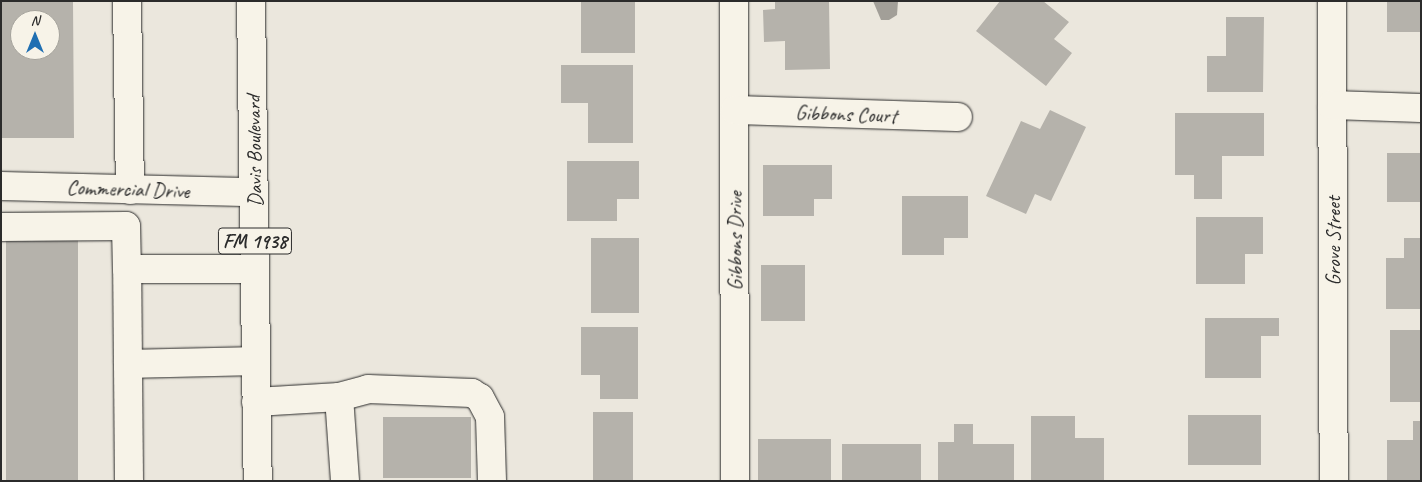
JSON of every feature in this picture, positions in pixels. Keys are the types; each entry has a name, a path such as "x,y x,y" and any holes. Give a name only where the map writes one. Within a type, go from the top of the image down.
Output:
{"street":[{"path":"116,226 124,190 127,1"},
{"name":"Davis Boulevard","path":"251,1 258,481"},
{"name":"Gibbons Drive","path":"734,1 735,481"},
{"name":"Grove Street","path":"1332,1 1334,481"},
{"path":"1332,105 1421,108"},
{"name":"Gibbons Court","path":"735,110 958,117"},
{"name":"Commercial Drive","path":"1,186 254,192"},
{"path":"1,226 126,226 129,481"},
{"path":"127,269 255,269"},
{"path":"128,364 256,361"},
{"path":"256,402 339,397 368,389 472,393 480,398 490,417 492,481"},
{"path":"339,397 345,481"}],"shaded area":[{"path":"873,1 898,1 897,15 889,20 881,20"}],"building":[{"path":"1,1 73,1 74,138 1,138"},
{"path":"581,1 635,1 635,53 581,53"},
{"path":"775,1 829,1 830,69 785,70 785,41 764,42 763,10 775,9"},
{"path":"1000,1 1043,1 1069,22 1054,39 1072,53 1046,86 976,31"},
{"path":"1387,1 1421,1 1421,32 1387,32"},
{"path":"1226,17 1264,17 1263,92 1207,92 1207,56 1226,56"},
{"path":"561,65 633,65 633,143 588,143 588,103 561,103"},
{"path":"1050,110 1086,127 1051,201 1035,194 1026,214 986,196 1021,121 1040,129"},
{"path":"1175,113 1264,113 1264,156 1222,156 1222,199 1194,199 1194,175 1175,175"},
{"path":"1387,153 1421,153 1421,202 1387,202"},
{"path":"567,161 639,161 639,199 617,199 617,221 567,221"},
{"path":"763,165 832,165 832,199 814,199 814,216 763,216"},
{"path":"902,196 968,196 968,238 944,238 944,255 902,255"},
{"path":"1196,217 1263,217 1263,254 1245,254 1245,284 1196,284"},
{"path":"6,237 78,237 78,481 6,481"},
{"path":"591,238 639,238 639,313 591,313"},
{"path":"1404,238 1421,238 1421,309 1386,309 1386,258 1404,258"},
{"path":"761,265 805,265 805,321 761,321"},
{"path":"1205,318 1279,318 1279,336 1261,336 1261,378 1205,378"},
{"path":"581,327 638,327 638,399 600,399 600,375 581,375"},
{"path":"1390,330 1421,330 1421,402 1390,402"},
{"path":"593,412 633,412 633,481 593,481"},
{"path":"1188,415 1261,415 1261,465 1188,465"},
{"path":"1031,416 1075,416 1075,438 1104,438 1104,481 1031,481"},
{"path":"383,417 471,417 471,478 383,478"},
{"path":"1413,421 1421,421 1421,481 1387,481 1387,440 1413,440"},
{"path":"954,424 973,424 973,444 1014,444 1014,481 938,481 938,442 954,442"},
{"path":"758,439 831,439 831,481 758,481"},
{"path":"842,444 921,444 921,481 842,481"}]}
